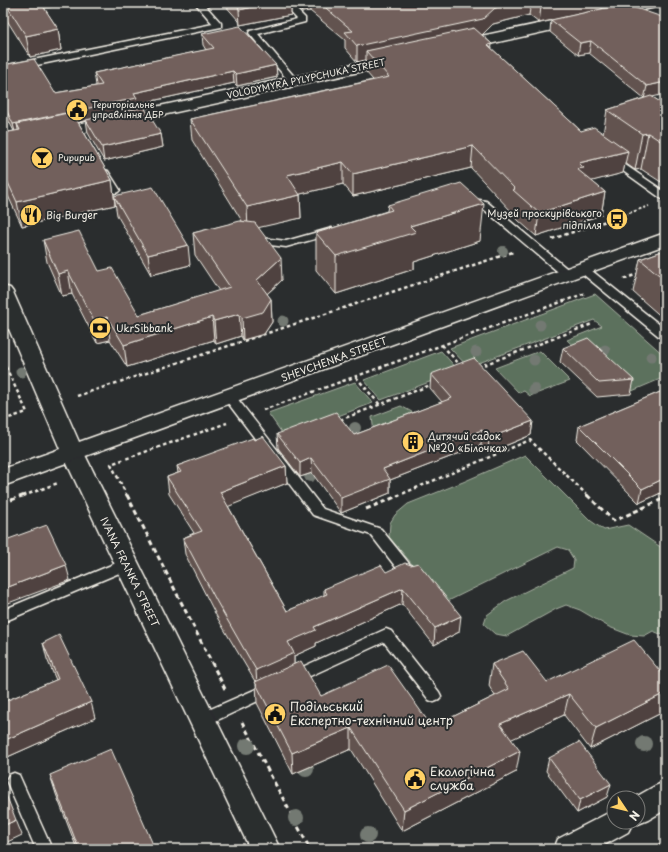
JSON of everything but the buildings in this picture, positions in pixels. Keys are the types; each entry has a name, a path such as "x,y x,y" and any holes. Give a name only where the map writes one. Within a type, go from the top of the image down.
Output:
{"street":[{"path":"440,50 656,3"},
{"name":"VOLODYMYRA PYLYPCHUKA STREET","path":"3,145 81,132 294,82 409,57"},
{"name":"SHEVCHENKA STREET","path":"3,478 665,240"},
{"name":"IVANA FRANKA STREET","path":"3,292 10,325 265,849"},
{"path":"646,807 665,796"},
{"path":"569,849 606,829"}],"lane":[{"path":"3,69 218,25 199,3"},
{"path":"286,3 302,20 253,34 294,82"},
{"path":"601,151 665,197"},
{"path":"99,163 115,190"},
{"path":"457,200 483,203 534,245 575,272 604,286 665,334"},
{"path":"240,238 286,244 338,229"},
{"path":"229,396 318,512 376,532 410,575"},
{"path":"3,616 126,564"},
{"path":"202,720 386,635 434,696"},
{"path":"14,780 44,849"}],"path":[{"path":"77,396 651,205"},
{"path":"310,849 234,705 111,464 356,377 645,271"},
{"path":"474,369 592,324"},
{"path":"442,345 462,366"},
{"path":"3,361 27,412 3,420"},
{"path":"356,377 380,405"},
{"path":"335,422 438,382"},
{"path":"341,520 530,440 614,521 665,498"},
{"path":"3,503 58,483"}],"green space":[{"path":"595,294 665,356 665,377 625,394 567,340 602,326 594,320 468,367 450,348"},
{"path":"441,351 459,371 381,400 364,380"},
{"path":"540,351 570,381 530,396 524,391 519,393 495,368"},
{"path":"355,382 373,403 284,436 268,413"},
{"path":"401,406 419,416 374,433 372,417"},
{"path":"525,455 591,521 604,530 628,525 665,550 665,636 653,631 644,636 630,635 609,627 580,610 566,605 507,636 495,634 484,624 487,615 506,601 573,568 574,560 568,550 558,547 446,602 440,597 389,537 390,523 395,515 408,504"}],"place":[{"name":"Територіальне управління ДБР","path":"77,110"},
{"name":"Pupupub","path":"42,158"},
{"name":"Big Burger","path":"31,215"},
{"name":"Музей проскурівського підпілля","path":"617,219"},
{"name":"UkrSibbank","path":"100,328"},
{"name":"Дитячий садок №20 «Білочка»","path":"413,442"},
{"name":"Подільський Експертно-технічний центр","path":"275,714"},
{"name":"Екологічна служба","path":"415,779"}]}
